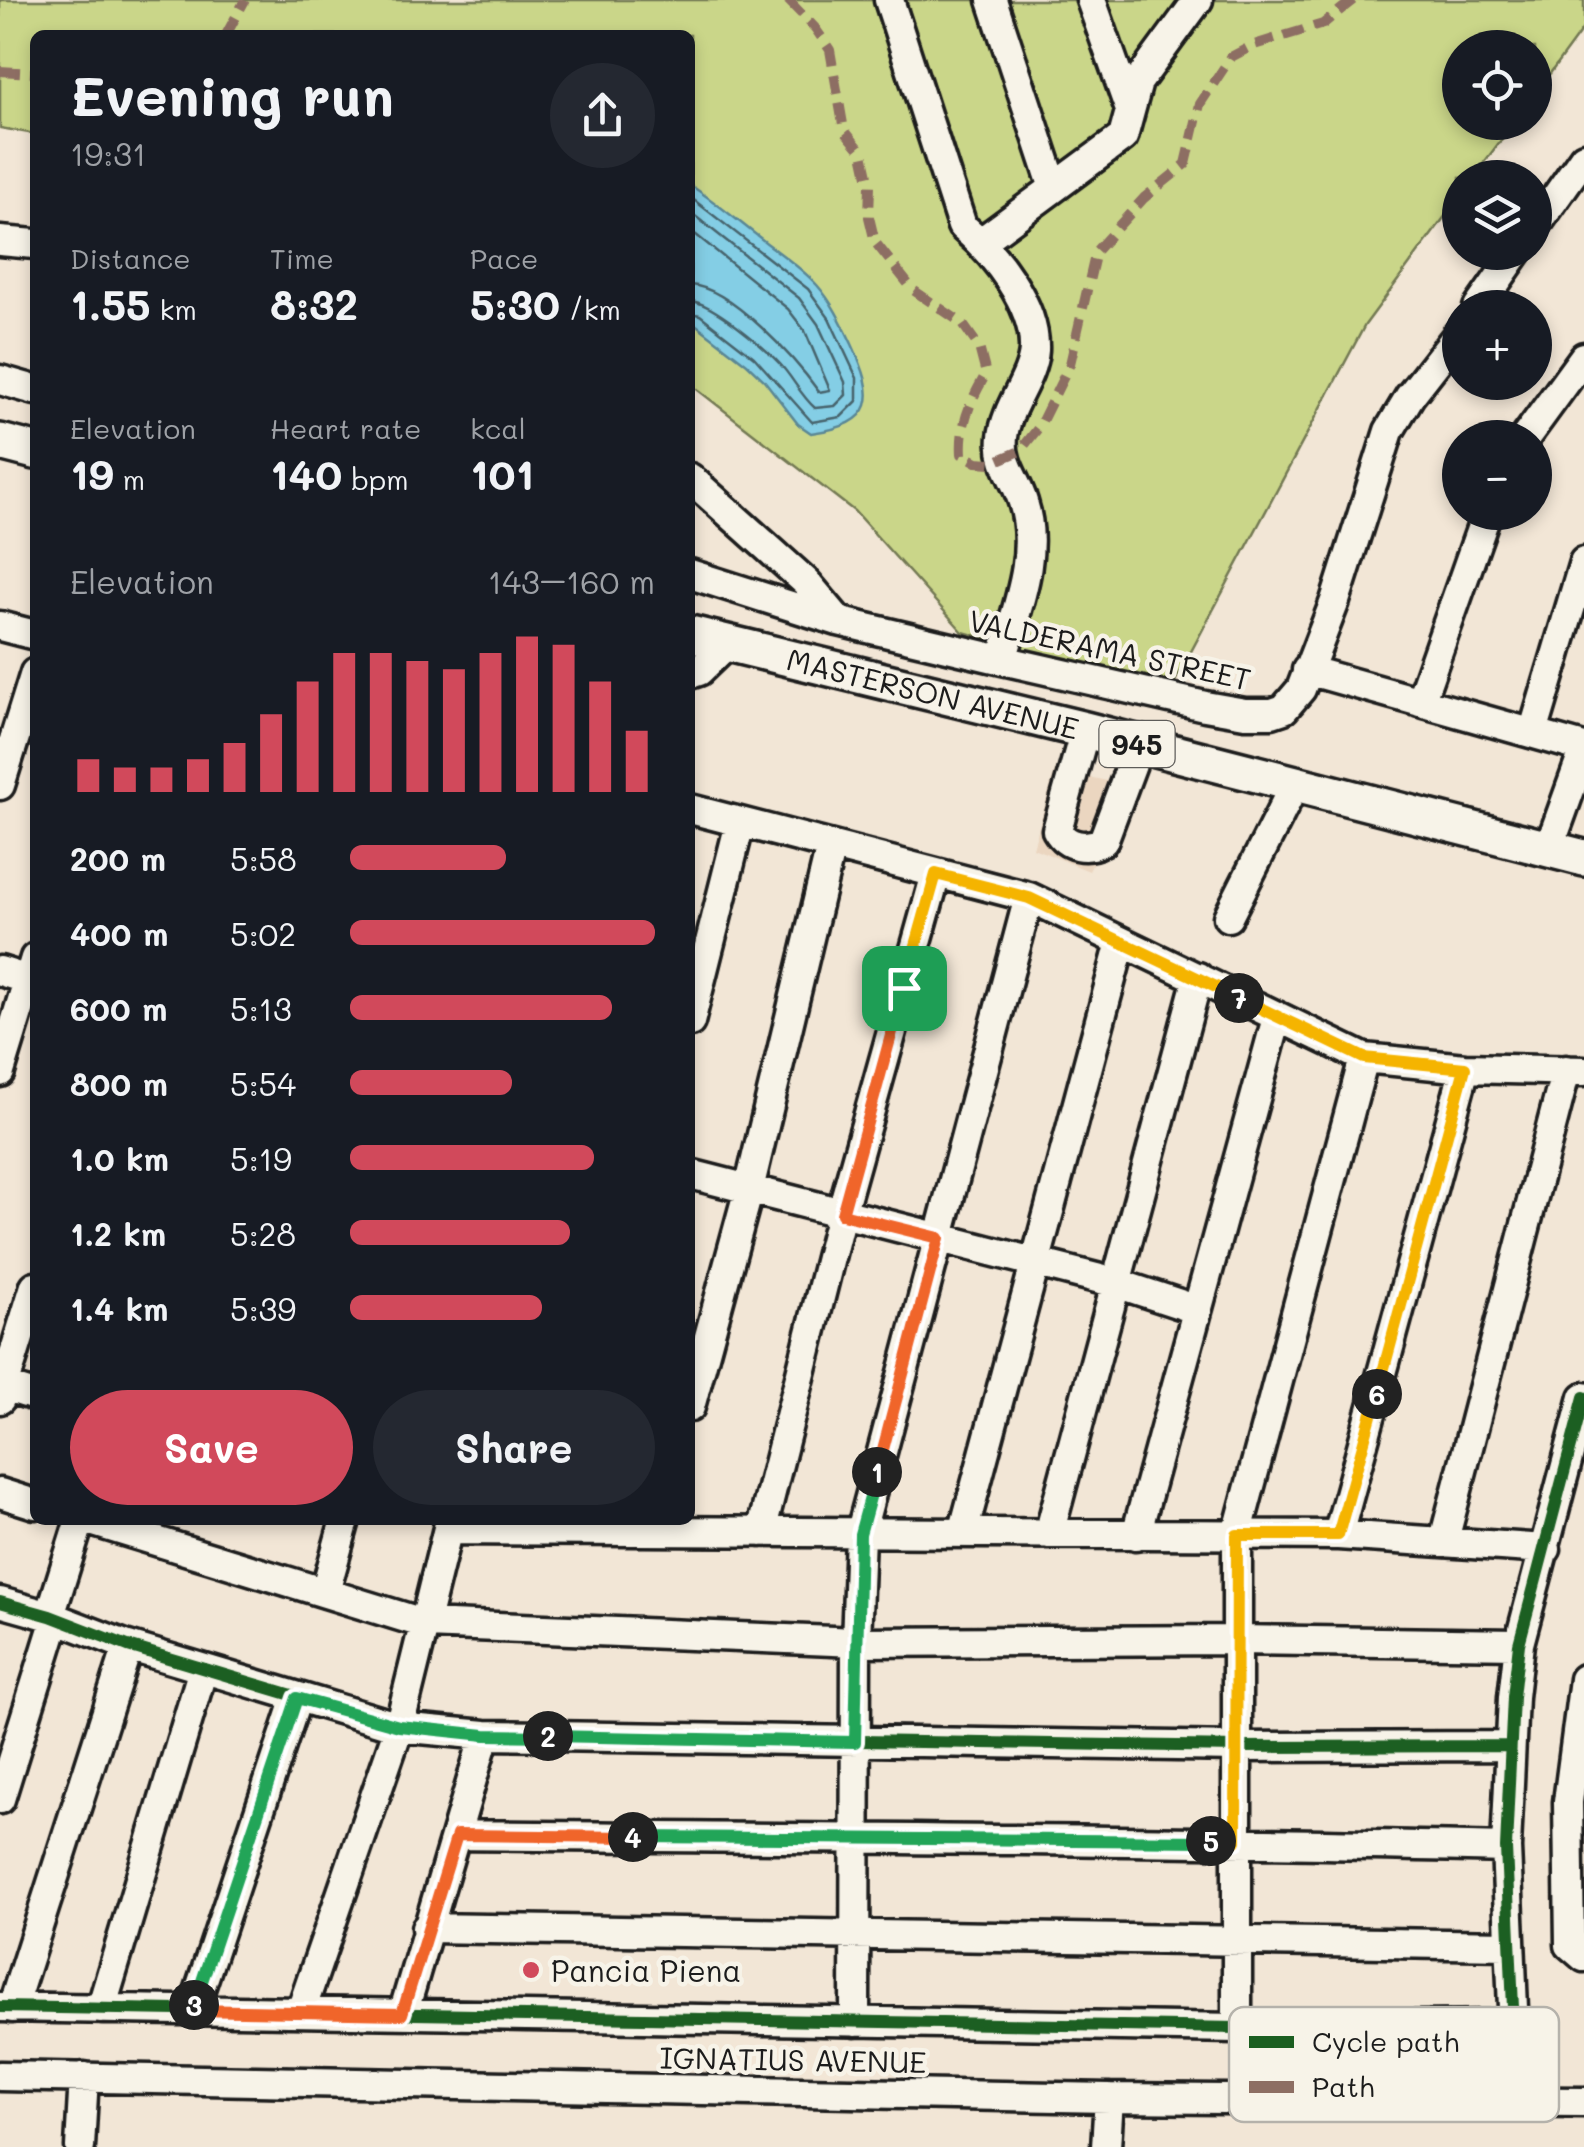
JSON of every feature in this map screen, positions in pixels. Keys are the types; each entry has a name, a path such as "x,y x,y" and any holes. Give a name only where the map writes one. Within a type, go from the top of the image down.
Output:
{"main road":[{"path":"0,442 30,451"},
{"name":"MASTERSON AVENUE","path":"695,635 1574,852"}],"street":[{"path":"889,0 962,226 1007,273 1028,320 1034,350 1002,435 1004,457 1023,501 1030,540 1024,579 1002,660"},
{"path":"992,0 1054,188"},
{"path":"1091,0 1130,110"},
{"path":"981,242 1123,137 1138,82 1195,1"},
{"path":"1552,202 1584,158"},
{"path":"0,241 30,244"},
{"name":"VALDERAMA STREET","path":"695,576 838,621 1002,660 1206,706 1260,714 1284,709 1293,701 1335,601 1389,431 1442,355"},
{"path":"1538,420 1584,358"},
{"path":"0,380 30,389"},
{"path":"695,482 808,583 838,621"},
{"path":"1420,702 1482,530"},
{"path":"1532,733 1584,562"},
{"path":"0,626 30,634"},
{"path":"695,672 726,644"},
{"path":"1307,670 1584,749 1574,852"},
{"path":"0,785 30,688"},
{"path":"1085,730 1058,830 1077,846 1093,846 1103,841 1139,745"},
{"path":"1228,917 1294,784"},
{"path":"695,810 1029,898 1364,1058 1465,1068 1575,1071 1444,1540"},
{"path":"695,1002 740,823"},
{"path":"695,1389 748,1190 830,846"},
{"path":"761,1532 842,1214 936,874"},
{"path":"855,2022 860,1534 1029,898"},
{"path":"963,1533 1121,942"},
{"path":"0,971 30,973"},
{"path":"1049,1534 1198,977"},
{"path":"0,1072 30,982"},
{"path":"1136,1535 1277,1018"},
{"path":"1237,2007 1237,1535 1364,1058"},
{"path":"1338,1535 1465,1068"},
{"path":"695,1175 1116,1283 1195,1309"},
{"path":"30,1308 1,1390 30,1395"},
{"path":"1512,2007 1506,1848 1509,1746 1519,1644 1584,1397"},
{"path":"0,1493 30,1502"},
{"path":"0,1799 82,1525"},
{"path":"101,1525 426,1624 856,1642 1238,1640 1519,1644"},
{"path":"325,1592 344,1525"},
{"path":"301,2011 399,1726 449,1525 658,1525 860,1534 1338,1535 1546,1549"},
{"path":"0,1602 128,1646 399,1726 485,1735 1239,1747 1509,1746"},
{"path":"128,1646 6,2007 1229,2028"},
{"path":"101,2009 203,1669"},
{"path":"1584,1679 1570,1945 1584,1957"},
{"path":"193,2010 297,1698"},
{"path":"402,2014 485,1735"},
{"path":"457,1835 1236,1841 1506,1848"},
{"path":"426,1928 1510,1945"},
{"name":"IGNATIUS AVENUE","path":"0,2076 1229,2099"},
{"path":"80,2147 84,2077"},
{"path":"1106,2147 1109,2098"},
{"name":"IGNATIUS AVENUE","path":"1559,2102 1584,2102"}],"shaded area":[{"path":"1055,770 1131,786 1089,871 1033,848"}],"green space":[{"path":"0,0 1584,0 1584,27 1552,71 1552,30 1442,30 1442,140 1501,140 1486,160 1442,160 1442,220 1365,325 1171,689 963,632 854,511 695,388 695,30 30,30 30,133 0,128"}],"water":[{"path":"695,189 817,285 837,313 860,363 866,379 866,405 849,423 811,433 798,424 747,364 695,324"}],"marked path":[{"path":"229,30 245,0"},
{"path":"788,0 830,50 844,130 863,153 875,242 913,290 962,323 979,347 986,374 968,412 962,454 977,462 992,463 1020,451 1039,427 1070,364 1096,251 1144,198 1186,164 1200,104 1231,57 1254,45 1323,24 1353,0"},
{"path":"0,71 30,73"}],"cycle path":[{"path":"1513,2007 1506,1848 1519,1644 1584,1397"},
{"path":"0,1602 50,1616 128,1646 399,1727 485,1735 1239,1747 1509,1746"},
{"path":"0,2007 1229,2028"}],"place":[{"name":"Pancia Piena","path":"531,1970"}],"route":[{"path":"936,874 1029,898 1364,1058 1465,1068 1338,1535 1237,1535 1236,1841 457,1835 402,2014 193,2010 297,1698 399,1726 485,1735 855,1742 860,1534 939,1238 842,1214 904,988 936,874"}]}
